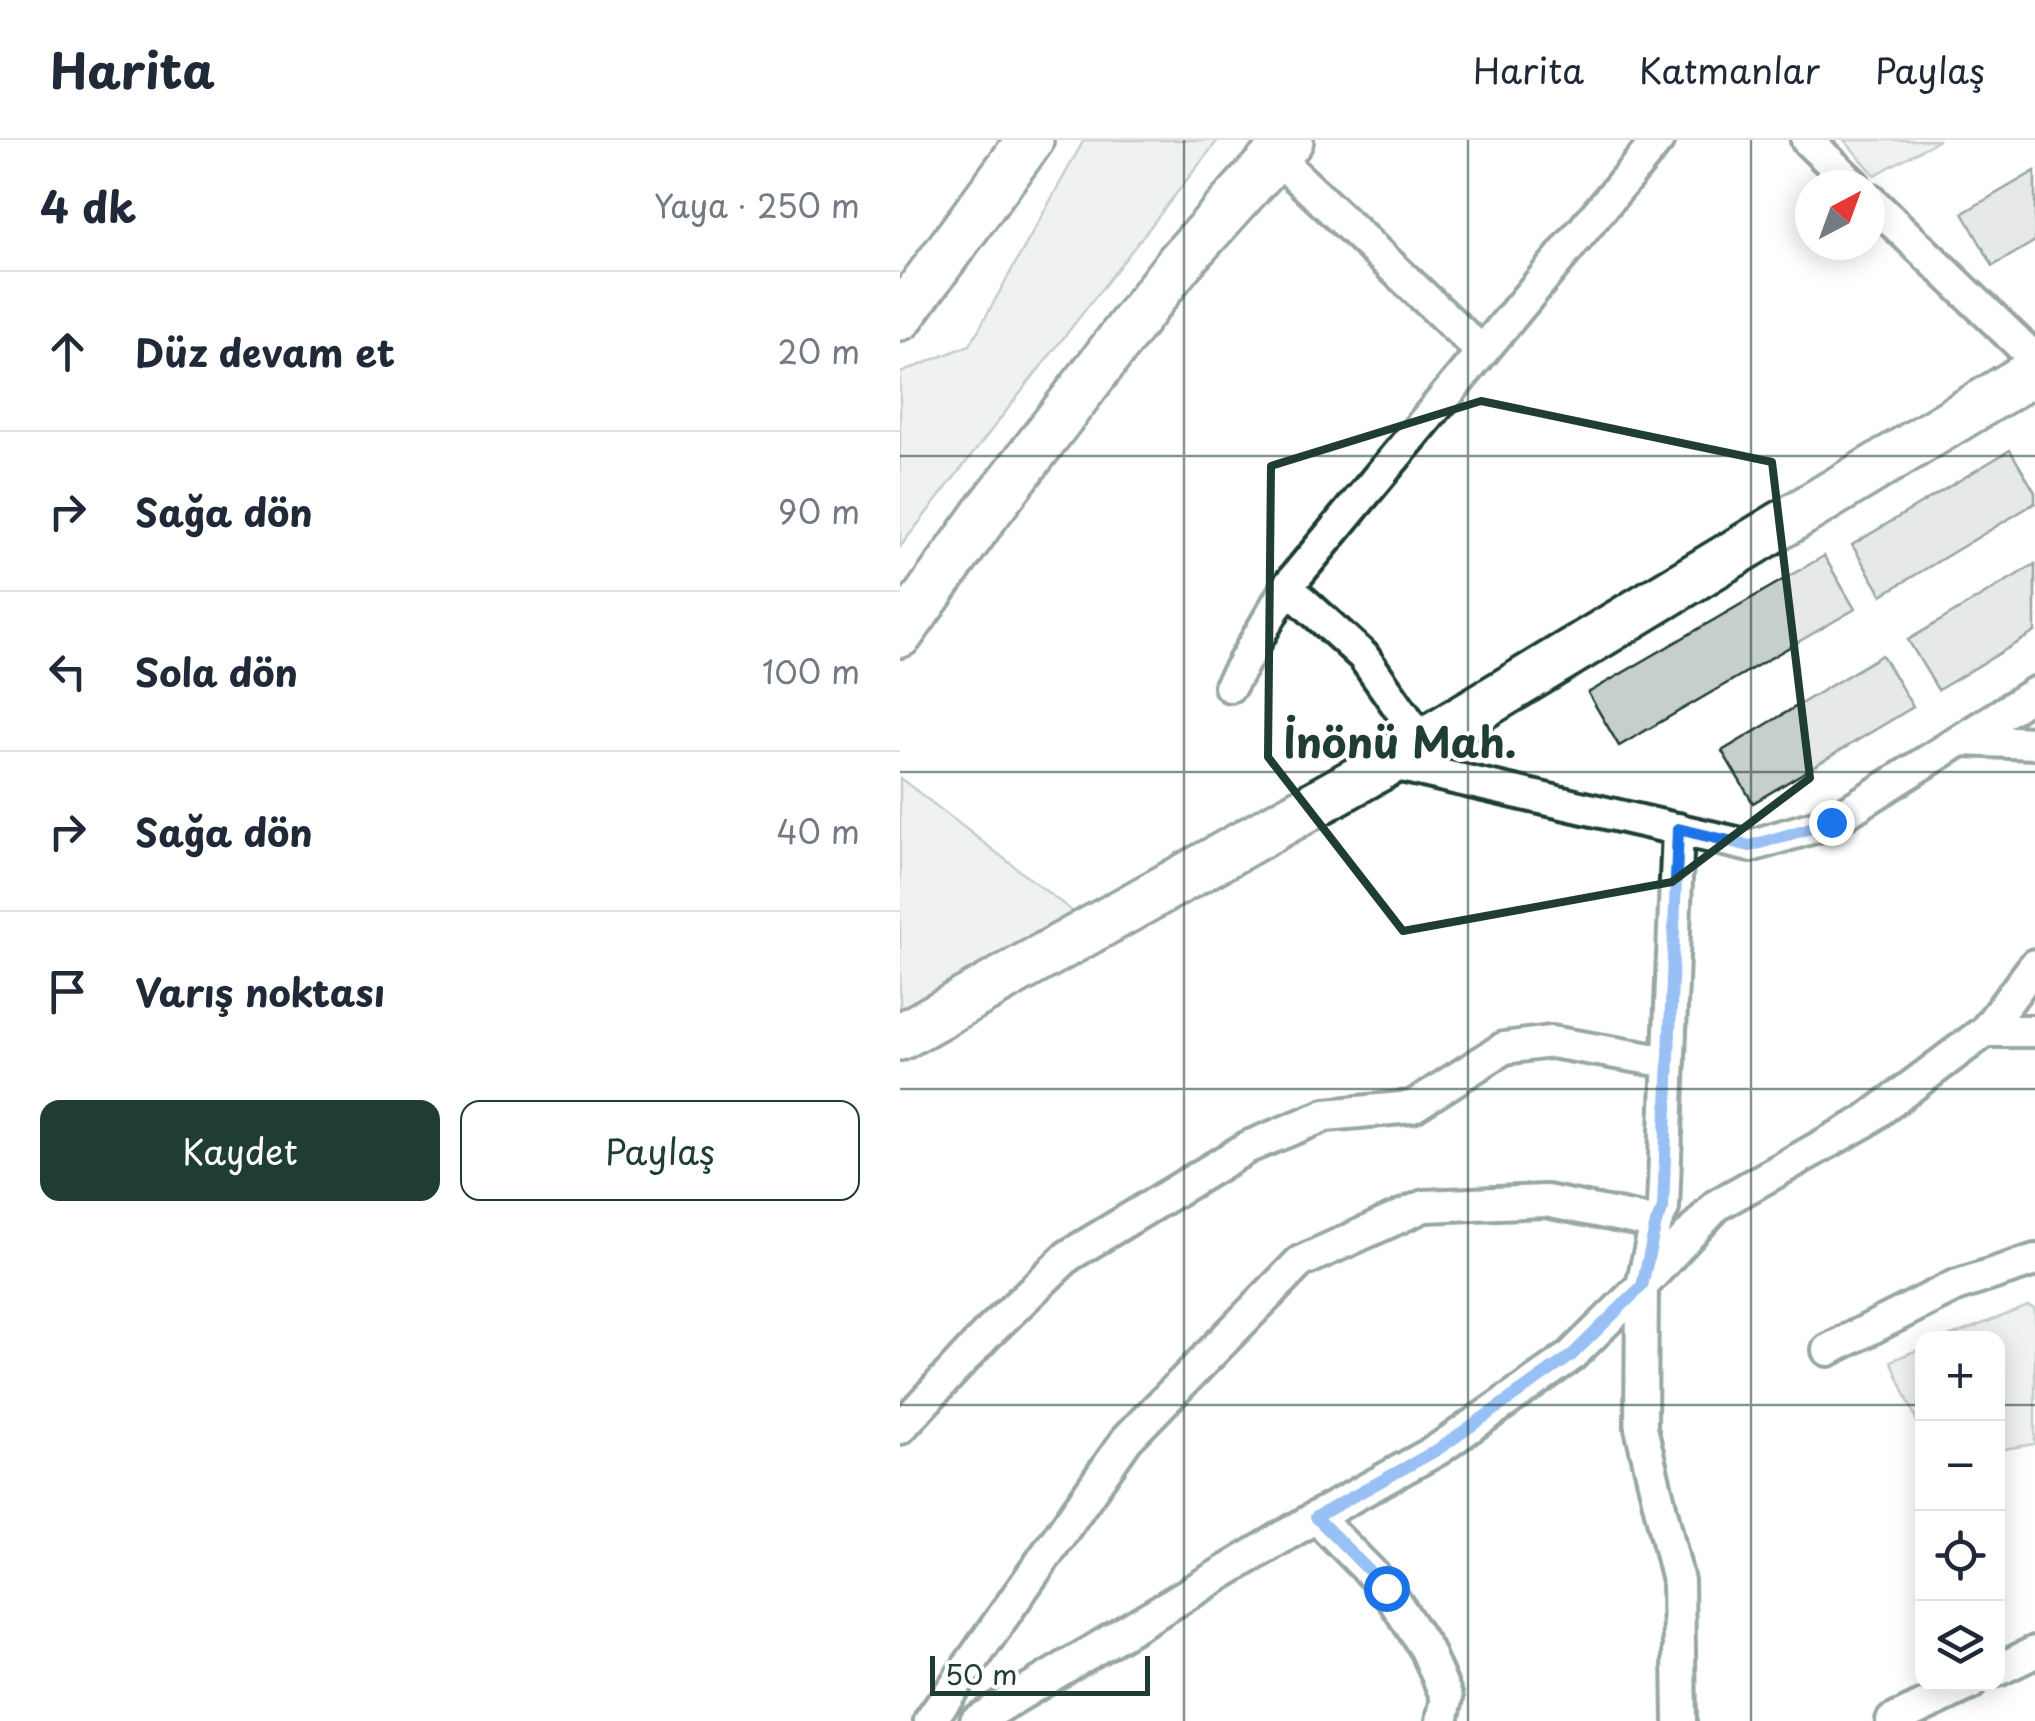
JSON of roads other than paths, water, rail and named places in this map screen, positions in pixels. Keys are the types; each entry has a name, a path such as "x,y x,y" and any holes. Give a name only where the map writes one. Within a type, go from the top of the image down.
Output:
{"street":[{"path":"900,317 1030,140"},
{"path":"1230,686 1287,587 1658,140"},
{"path":"1807,140 1838,170"},
{"path":"900,634 986,514 1179,263 1283,148 1482,352"},
{"path":"1885,214 2035,359"},
{"path":"900,1037 1406,752 2035,372"},
{"path":"1287,587 1363,656 1406,752"},
{"path":"1406,752 1750,846 1831,822 2035,693"},
{"path":"1962,740 2035,743"},
{"path":"1678,829 1663,1208 1642,1286 1641,1428 1678,1580 1680,1721"},
{"path":"976,1721 1316,1517 1437,1450 1571,1356 1717,1205 1864,1122 1985,1031 2035,965"},
{"path":"1985,1031 2035,1031"},
{"path":"900,1428 1068,1256 1248,1147 1326,1115 1412,1107 1504,1048 1551,1042 1669,1062"},
{"path":"930,1721 1127,1439 1300,1262 1424,1206 1546,1201 1656,1223"},
{"path":"1828,1350 1956,1286 2035,1260"},
{"path":"1316,1517 1386,1588 1426,1649 1446,1698 1442,1721"},
{"path":"2005,1667 2035,1652"},
{"path":"1892,1721 1955,1691"}],"district":[{"name":"İnönü Mah.","path":"1400,740"}]}
